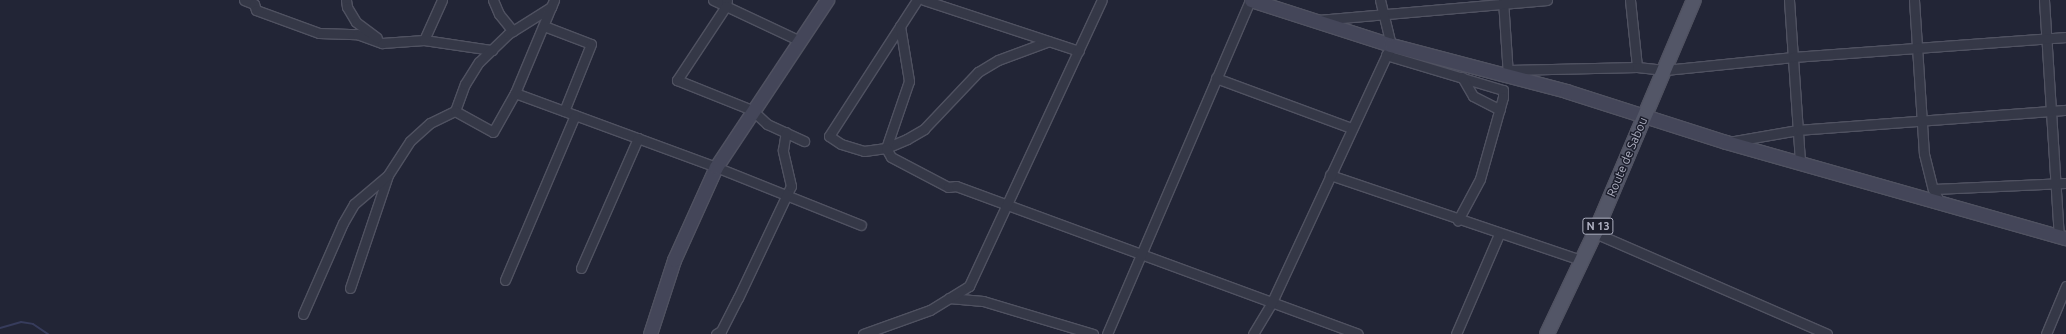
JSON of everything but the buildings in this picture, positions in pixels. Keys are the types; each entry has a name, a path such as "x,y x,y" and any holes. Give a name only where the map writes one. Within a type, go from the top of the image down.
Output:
{"main road":[{"name":"Route de Sabou","path":"1547,334 1595,233 1694,0"}],"street":[{"path":"244,0 254,4 256,10 319,33 358,34 382,43 424,40 492,50"},
{"path":"346,0 347,7 356,22 382,43"},
{"path":"424,40 442,0"},
{"path":"493,0 499,14 512,32"},
{"path":"713,0 726,3 798,40"},
{"path":"650,334 674,260 716,167 798,40 827,0"},
{"path":"917,0 829,136 841,144 864,151 886,148 924,129 978,72 998,60 1049,41"},
{"path":"924,0 1079,51"},
{"path":"863,334 930,310 968,286 1102,0"},
{"path":"1107,334 1250,0 1313,20 1388,50 1503,90 1500,110 1480,179 1458,220"},
{"path":"1253,334 1271,304 1388,50 1380,0"},
{"path":"1313,20 1382,15 1503,2 1546,0"},
{"path":"1630,0 1637,67"},
{"path":"1789,0 1800,163"},
{"path":"1914,0 1924,154 1933,189 1940,203"},
{"path":"1388,50 1509,74 1726,142 2062,237 2056,184 2044,0"},
{"path":"1503,2 1509,74"},
{"path":"726,3 677,80 752,110 767,124 804,141"},
{"path":"350,288 388,175 410,141 430,124 455,111 465,84 479,62 512,32 553,4"},
{"path":"455,111 493,132 515,93 553,4"},
{"path":"544,26 591,44 564,111"},
{"path":"900,26 909,81 886,148 891,157 948,187 956,186 1271,304 1358,334"},
{"path":"1509,74 1637,67 1665,70 1793,57 2066,37"},
{"path":"1462,77 1473,96 1500,110"},
{"path":"1216,78 1351,128"},
{"path":"515,93 716,167 861,225"},
{"path":"1726,142 1798,130 2066,110"},
{"path":"505,280 575,115"},
{"path":"716,334 721,331 788,195 791,186 784,150 786,132"},
{"path":"581,268 638,138"},
{"path":"303,314 343,223 354,204 388,175"},
{"path":"1330,175 1499,234 1581,260"},
{"path":"1933,189 2066,183"},
{"path":"1595,233 1827,334"},
{"path":"1456,334 1499,234"},
{"path":"2046,334 2066,286"},
{"path":"949,298 1004,307 1093,334"}],"waterway":[{"path":"0,328 21,322 33,324 48,334"}]}
